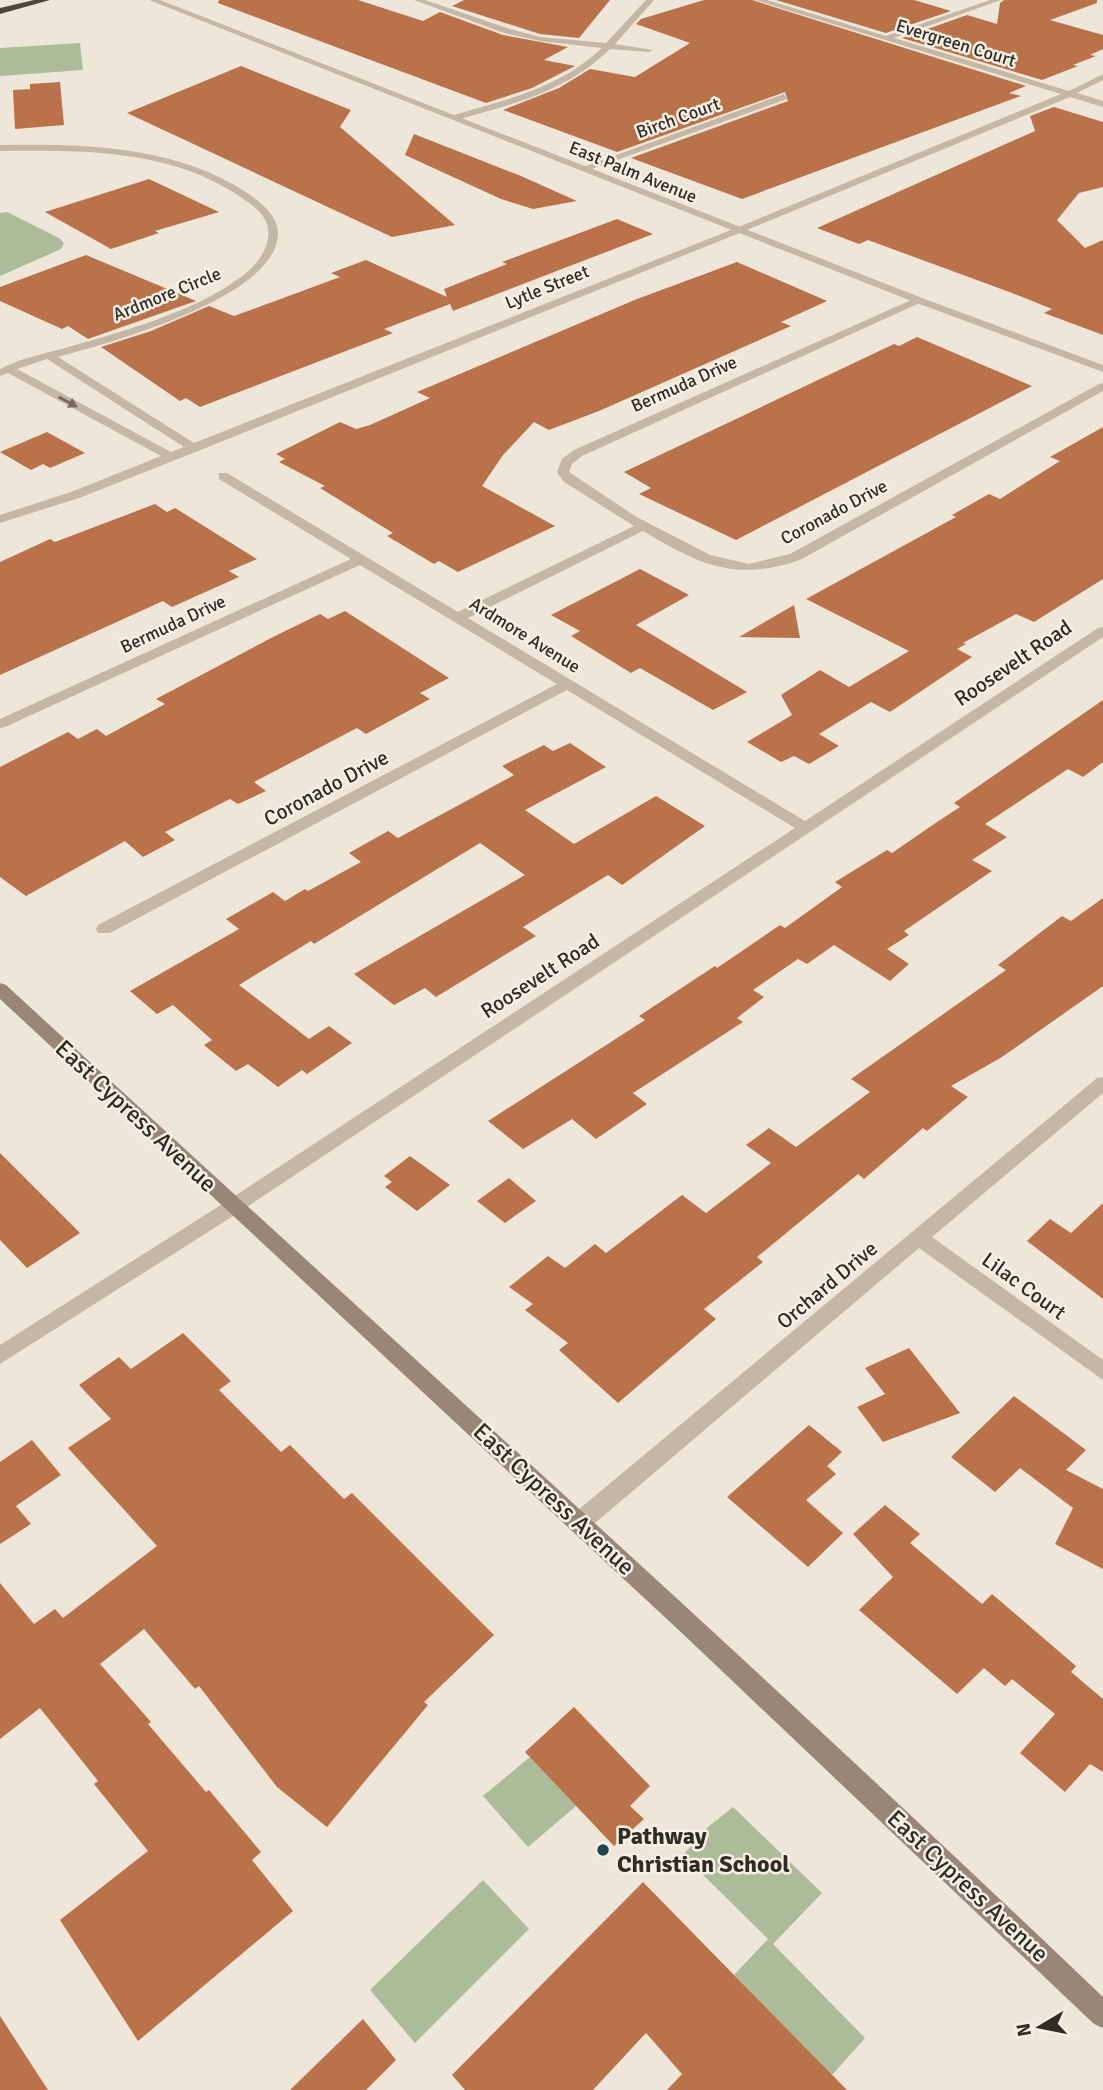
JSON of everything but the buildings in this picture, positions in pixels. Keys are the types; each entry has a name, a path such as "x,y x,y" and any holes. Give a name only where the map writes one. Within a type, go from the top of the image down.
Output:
{"highway":[{"path":"0,12 45,0"}],"main road":[{"name":"East Cypress Avenue","path":"0,989 580,1521 1103,2015"}],"street":[{"name":"East Palm Avenue","path":"153,0 918,300 1103,369"},
{"path":"418,0 507,31 540,39 649,50"},
{"path":"457,117 527,97 568,79 610,46 650,0"},
{"name":"Evergreen Court","path":"759,0 1103,104"},
{"path":"887,38 997,0"},
{"name":"Lytle Street","path":"0,519 75,495 739,230 1069,94 1103,77"},
{"name":"Birch Court","path":"583,169 784,97"},
{"name":"Ardmore Circle","path":"0,148 77,148 146,156 201,174 240,192 262,209 272,225 271,250 259,268 239,283 200,304 78,348 25,360 4,371"},
{"name":"Bermuda Drive","path":"644,526 568,479 563,472 566,462 578,453 918,300"},
{"path":"48,355 194,448"},
{"path":"4,371 171,457"},
{"name":"Coronado Drive","path":"644,526 718,564 751,568 775,564 795,557 1103,386"},
{"name":"Ardmore Avenue","path":"223,475 806,828"},
{"path":"459,617 644,526"},
{"name":"Bermuda Drive","path":"0,724 362,559"},
{"name":"Roosevelt Road","path":"0,1356 234,1206 1103,631"},
{"name":"Coronado Drive","path":"104,929 567,684"},
{"name":"Orchard Drive","path":"580,1521 1103,1083"},
{"name":"Lilac Court","path":"919,1238 1103,1371"}],"green space":[{"path":"80,43 83,70 0,76 0,48"},
{"path":"7,212 59,238 64,243 61,249 0,276 0,213"},
{"path":"530,1757 576,1806 528,1847 483,1796"},
{"path":"733,1807 822,1893 773,1944 865,2038 832,2075 734,1975 768,1939 683,1855 708,1827"},
{"path":"483,1880 529,1929 415,2043 370,1990"}],"place":[{"name":"Pathway Christian School","path":"603,1850"}]}
